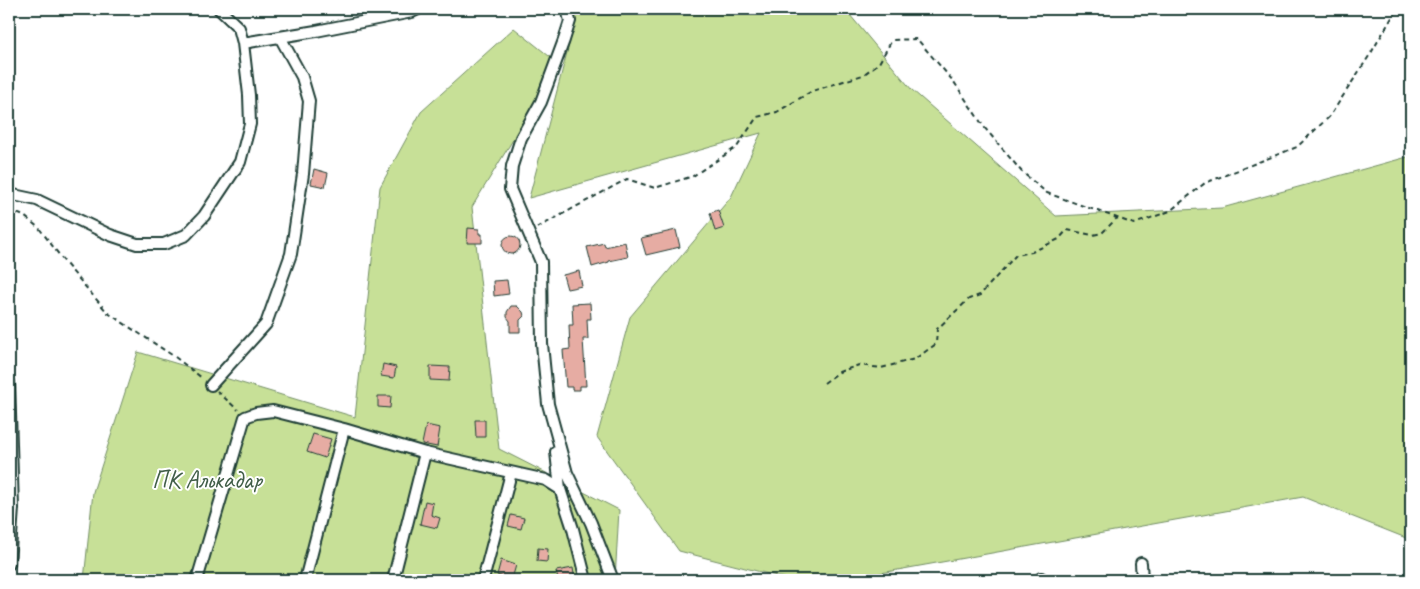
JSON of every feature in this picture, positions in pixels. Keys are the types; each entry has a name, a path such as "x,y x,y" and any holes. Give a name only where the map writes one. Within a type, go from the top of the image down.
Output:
{"street":[{"path":"9,194 37,200 110,235 137,244 164,244 186,234 204,216 240,162 250,124 249,95 243,43 238,28 220,9"},
{"path":"243,43 412,12 418,9"},
{"path":"567,9 570,21 564,40 541,102 521,138 512,166 510,189 530,232 541,262 542,344 548,404 567,473 592,522 613,580"},
{"path":"211,385 266,324 291,254 303,174 309,101 302,78 280,37"},
{"path":"9,382 13,508 9,564"},
{"path":"197,580 245,417 256,413 273,412 344,429 425,453 546,480 560,489"},
{"path":"553,421 560,489 573,529 586,580"},
{"path":"305,580 344,429"},
{"path":"393,580 425,453"},
{"path":"483,580 510,473"},
{"path":"1141,563 1142,580"}],"path":[{"path":"530,232 627,179 655,188 693,176 737,147 757,117 777,112 812,91 863,75 879,63 892,40 917,39 954,82 984,127 1022,172 1047,194 1134,224 1170,210 1205,183 1297,147 1330,116 1397,9"},
{"path":"9,210 24,216 39,228 66,264 108,313 175,356 211,385 245,417"},
{"path":"824,384 839,372 859,364 882,368 915,359 936,344 937,329 969,299 980,295 1016,255 1032,252 1059,239 1067,230 1093,235 1102,232 1117,218"}],"green space":[{"path":"562,9 845,9 912,90 1056,216 1222,208 1411,156 1411,540 1303,497 842,580 792,580 679,551 597,437 630,317 731,197 761,133 529,198 571,37"},
{"name":"ПК Алькадар","path":"514,28 559,64 472,207 499,449 619,510 615,580 84,580 93,492 138,352 355,417 380,187 421,112"}],"building":[{"path":"314,169 328,173 325,187 311,184"},
{"path":"718,210 724,228 715,231 710,213"},
{"path":"468,228 479,229 479,234 482,234 482,243 467,243"},
{"path":"676,230 680,247 646,255 641,238"},
{"path":"511,236 519,241 520,245 515,253 511,254 503,249 502,245 507,237"},
{"path":"625,242 628,257 592,267 587,247 604,243 605,247"},
{"path":"579,271 582,286 567,289 563,275"},
{"path":"507,280 509,294 494,296 493,281"},
{"path":"590,303 591,319 587,319 588,339 583,339 586,386 580,386 580,390 572,390 572,387 566,387 563,350 570,349 569,325 573,325 572,304"},
{"path":"511,306 517,306 523,312 524,316 520,320 520,332 510,332 510,321 507,317 507,312"},
{"path":"383,364 396,367 394,378 381,376"},
{"path":"430,366 450,367 449,381 430,380"},
{"path":"378,396 391,396 390,408 378,407"},
{"path":"475,420 485,420 485,437 476,437"},
{"path":"426,425 440,428 437,447 422,444"},
{"path":"313,434 331,439 325,458 307,452"},
{"path":"425,501 433,503 431,515 440,518 437,528 420,524"},
{"path":"511,515 524,518 521,529 508,526"},
{"path":"538,548 548,549 547,562 537,561"},
{"path":"501,560 516,565 512,579 497,575"},
{"path":"573,568 575,580 558,580 556,571"}]}
